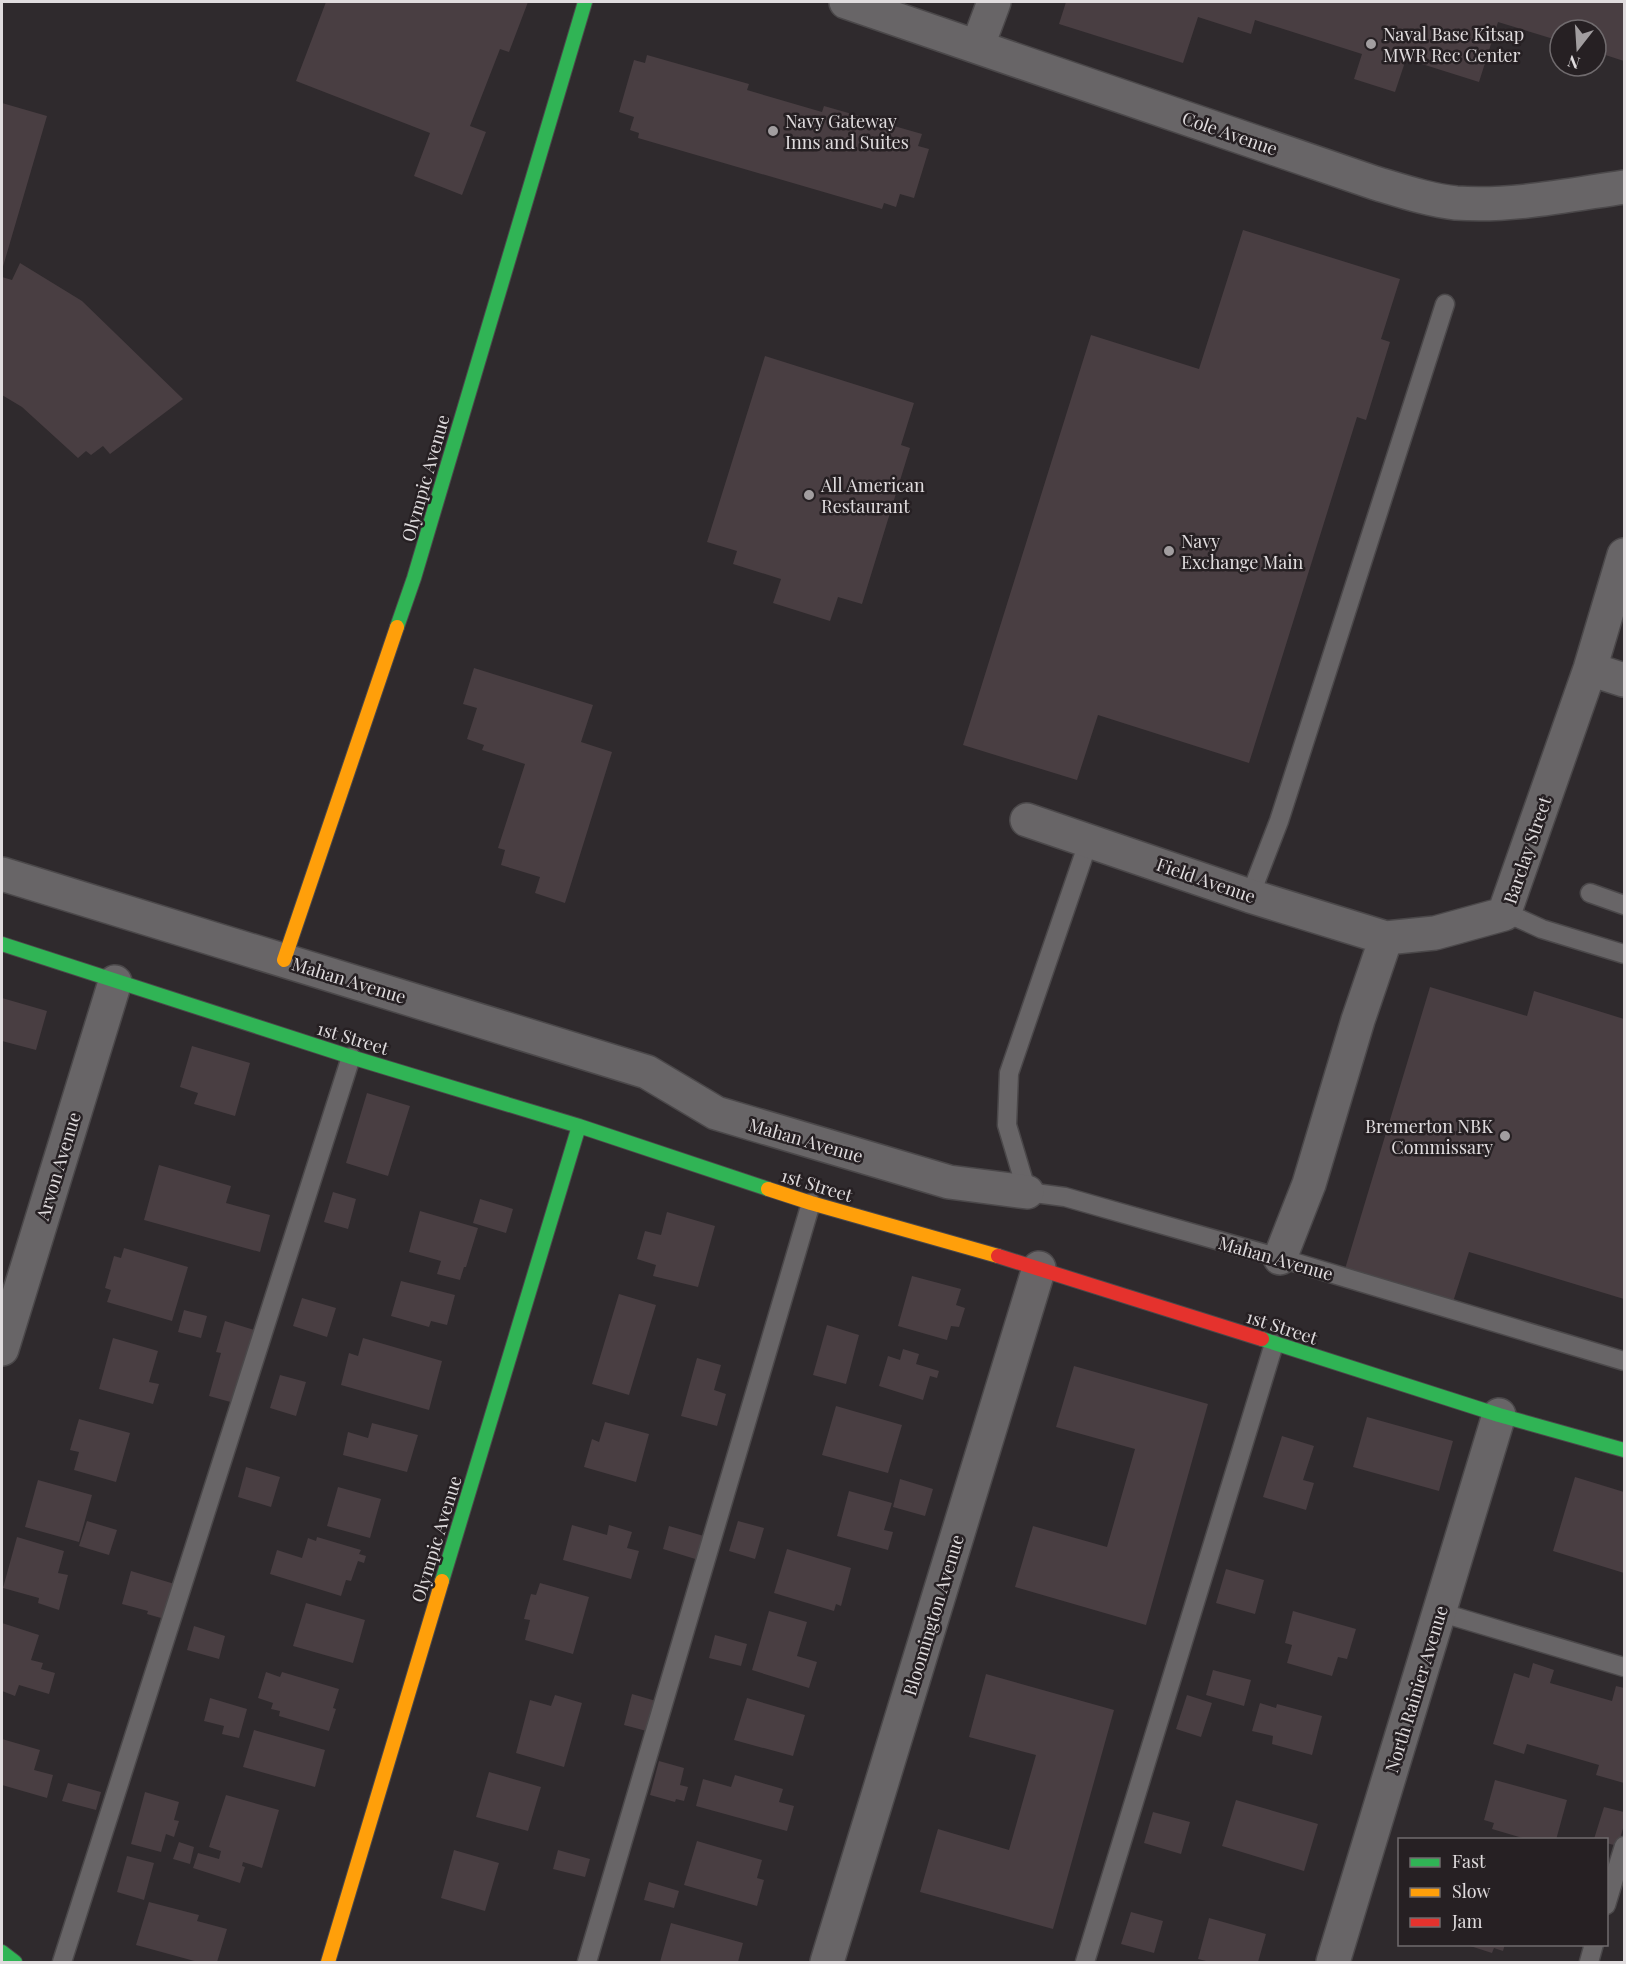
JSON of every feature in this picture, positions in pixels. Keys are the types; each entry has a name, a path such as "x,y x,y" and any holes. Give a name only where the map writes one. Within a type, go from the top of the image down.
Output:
{"main road":[{"name":"Olympic Avenue","path":"284,960 414,578 585,2"},
{"name":"1st Street","path":"2,944 351,1057 579,1126 811,1203 1039,1268 1499,1415 1624,1449"},
{"name":"Olympic Avenue","path":"328,1962 579,1126"},
{"path":"2,1952 15,1962"}],"street":[{"name":"Cole Avenue","path":"846,2 978,45 1364,180 1429,199 1455,203 1510,202 1624,187"},
{"path":"978,45 994,2"},
{"name":"Barclay Street","path":"1386,938 1435,933 1504,914 1590,669 1624,555"},
{"path":"1590,669 1624,680"},
{"name":"Field Avenue","path":"1027,820 1250,896 1386,938"},
{"name":"Mahan Avenue","path":"2,874 647,1072 716,1113 949,1182 1027,1192"},
{"path":"1280,1258 1309,1184 1358,1020 1386,938"},
{"name":"Arvon Avenue","path":"2,1349 115,982"},
{"name":"Bloomington Avenue","path":"827,1962 1039,1268"},
{"name":"North Rainier Avenue","path":"1333,1962 1499,1415"}],"lane":[{"path":"1250,896 1280,821 1444,304"},
{"path":"1027,1192 1007,1125 1009,1073 1089,840"},
{"path":"1590,893 1624,905"},
{"path":"1504,914 1542,929 1624,954"},
{"path":"62,1962 351,1057"},
{"name":"Mahan Avenue","path":"1027,1192 1065,1197 1280,1258 1624,1361"},
{"path":"587,1962 811,1203"},
{"path":"1085,1962 1274,1344"},
{"path":"1439,1612 1624,1667"},
{"path":"1608,1898 1624,1846"},
{"path":"1589,1962 1593,1946"}],"building":[{"path":"326,2 528,2 509,52 500,49 470,126 486,132 462,195 414,176 430,133 296,81"},
{"name":"Naval Base Kitsap MWR Rec Center","path":"1066,2 1624,2 1624,61 1608,56 1608,18 1548,18 1548,37 1498,22 1479,82 1406,59 1395,92 1354,79 1362,54 1255,20 1251,34 1198,17 1183,63 1059,24"},
{"name":"Navy Gateway Inns and Suites","path":"647,55 749,84 747,90 822,112 824,106 922,134 918,146 929,149 914,198 900,194 896,207 884,203 882,209 638,138 639,133 630,130 634,117 619,112 634,60 645,63"},
{"path":"2,103 47,116 2,270"},
{"name":"Navy Exchange Main","path":"1243,230 1400,279 1381,339 1390,342 1366,420 1357,417 1249,763 1098,715 1077,780 963,745 1091,335 1199,369"},
{"path":"20,263 82,301 183,399 110,454 103,446 91,455 86,451 78,458 22,407 2,395 2,277 12,280"},
{"name":"All American Restaurant","path":"765,356 914,403 901,445 910,448 862,604 838,597 830,621 773,603 781,579 733,564 737,551 707,542"},
{"path":"474,668 593,705 581,742 612,752 565,903 535,893 540,877 501,865 505,850 498,848 525,764 482,750 484,745 467,739 477,708 463,704"},
{"name":"Bremerton NBK Commissary","path":"1430,987 1527,1016 1534,991 1624,1019 1624,1299 1469,1252 1453,1302 1345,1269"},
{"path":"2,998 47,1011 36,1050 2,1041"},
{"path":"192,1046 250,1063 235,1116 194,1104 198,1093 180,1087"},
{"path":"367,1093 410,1106 388,1176 346,1163"},
{"path":"159,1165 231,1186 226,1203 270,1215 260,1252 144,1220"},
{"path":"333,1192 356,1199 348,1229 324,1222"},
{"path":"480,1199 513,1209 506,1233 473,1223"},
{"path":"420,1211 478,1228 460,1280 437,1274 441,1261 409,1252"},
{"path":"667,1212 715,1226 698,1287 653,1276 656,1265 637,1259 645,1231 661,1235"},
{"path":"124,1248 188,1267 172,1321 107,1302 111,1290 105,1288 114,1256 121,1258"},
{"path":"912,1276 961,1289 956,1305 965,1308 959,1327 951,1326 947,1340 898,1326"},
{"path":"401,1281 455,1295 447,1325 431,1321 429,1327 391,1316"},
{"path":"619,1294 656,1305 629,1395 592,1384"},
{"path":"302,1298 336,1308 327,1337 293,1326"},
{"path":"184,1310 207,1316 201,1338 178,1332"},
{"path":"225,1321 258,1331 234,1403 209,1396 221,1353 216,1352"},
{"path":"827,1325 859,1335 846,1384 813,1375"},
{"path":"113,1338 158,1351 149,1382 159,1384 153,1404 99,1389"},
{"path":"363,1338 442,1361 429,1410 341,1385 349,1353 358,1356"},
{"path":"903,1349 919,1354 916,1364 939,1371 937,1378 930,1376 923,1400 879,1386 888,1356 900,1360"},
{"path":"697,1358 721,1365 714,1390 726,1394 717,1426 681,1416"},
{"path":"1074,1366 1208,1404 1146,1625 1015,1587 1033,1526 1107,1547 1135,1449 1056,1427"},
{"path":"280,1375 306,1382 296,1416 270,1408"},
{"path":"836,1406 902,1425 888,1473 822,1455"},
{"path":"1367,1417 1453,1441 1439,1491 1353,1467"},
{"path":"79,1419 130,1433 116,1482 74,1470 79,1452 70,1450"},
{"path":"605,1422 649,1434 636,1482 584,1467 592,1439 599,1442"},
{"path":"372,1423 418,1435 407,1472 343,1455 348,1432 368,1438"},
{"path":"1282,1436 1314,1446 1303,1480 1314,1483 1306,1510 1263,1497"},
{"path":"246,1467 280,1477 271,1507 238,1497"},
{"path":"1575,1477 1624,1492 1624,1573 1553,1551"},
{"path":"900,1479 933,1489 925,1516 893,1507"},
{"path":"38,1480 92,1495 79,1542 25,1527"},
{"path":"338,1487 381,1499 370,1538 327,1526"},
{"path":"849,1491 892,1503 884,1530 893,1532 888,1550 837,1536"},
{"path":"87,1521 117,1530 109,1555 79,1546"},
{"path":"738,1521 764,1528 755,1559 729,1551"},
{"path":"572,1525 607,1535 609,1525 632,1532 627,1548 639,1551 631,1579 563,1560"},
{"path":"669,1526 711,1538 705,1562 663,1549"},
{"path":"17,1537 64,1551 58,1573 68,1575 59,1610 38,1603 39,1598 3,1588"},
{"path":"317,1537 361,1550 359,1554 366,1556 364,1563 358,1561 351,1581 346,1580 341,1596 270,1574 277,1550 302,1558 308,1538 316,1541"},
{"path":"787,1549 851,1568 841,1606 836,1604 834,1611 774,1593"},
{"path":"1226,1569 1264,1580 1255,1614 1216,1603"},
{"path":"131,1571 178,1585 168,1620 147,1614 148,1611 122,1604"},
{"path":"540,1583 589,1597 573,1654 525,1640 530,1620 524,1619 531,1594 536,1595"},
{"path":"306,1603 365,1620 353,1663 293,1646"},
{"path":"769,1611 807,1622 797,1656 817,1662 809,1688 752,1670"},
{"path":"1293,1611 1356,1629 1347,1659 1338,1657 1332,1676 1287,1663 1292,1645 1285,1643"},
{"path":"2,1623 39,1635 31,1660 43,1663 41,1669 55,1673 49,1694 19,1685 15,1696 2,1691"},
{"path":"194,1626 225,1636 219,1659 187,1650"},
{"path":"715,1635 747,1644 741,1666 709,1658"},
{"path":"1533,1663 1554,1670 1550,1683 1612,1701 1616,1686 1624,1688 1624,1783 1596,1775 1599,1765 1527,1744 1524,1754 1493,1744 1514,1673 1529,1678"},
{"path":"1213,1670 1251,1680 1244,1706 1206,1695"},
{"path":"266,1672 280,1677 282,1672 339,1689 329,1731 279,1716 280,1711 271,1709 273,1703 258,1698"},
{"path":"986,1674 1114,1710 1053,1929 920,1892 938,1829 1009,1850 1036,1755 969,1737"},
{"path":"632,1694 663,1703 654,1733 624,1725"},
{"path":"555,1695 582,1703 564,1767 516,1753 530,1700 551,1706"},
{"path":"1187,1695 1212,1703 1201,1737 1176,1729"},
{"path":"210,1698 247,1709 239,1738 222,1734 224,1726 204,1721"},
{"path":"747,1698 805,1715 793,1756 734,1740"},
{"path":"1260,1703 1276,1708 1277,1704 1322,1716 1312,1755 1272,1744 1273,1736 1252,1731"},
{"path":"254,1730 325,1750 315,1787 243,1767"},
{"path":"2,1739 40,1750 34,1770 53,1775 47,1798 2,1785"},
{"path":"659,1761 684,1768 680,1785 688,1787 684,1801 676,1799 675,1802 650,1795"},
{"path":"489,1772 541,1787 528,1831 476,1817"},
{"path":"735,1775 783,1789 779,1802 794,1806 787,1831 696,1806 703,1779 731,1787"},
{"path":"1495,1780 1567,1800 1557,1838 1522,1838 1492,1829 1494,1823 1484,1820"},
{"path":"68,1783 101,1792 96,1810 62,1801"},
{"path":"145,1792 179,1802 174,1820 179,1821 174,1837 166,1834 161,1852 131,1844"},
{"path":"226,1795 279,1810 262,1868 243,1862 242,1866 245,1867 240,1883 193,1868 198,1853 219,1859 221,1851 209,1847"},
{"path":"1236,1800 1318,1824 1304,1871 1222,1846"},
{"path":"1604,1807 1624,1812 1624,1825 1618,1846 1608,1844 1608,1838 1594,1838"},
{"path":"1153,1812 1190,1822 1181,1854 1144,1843"},
{"path":"697,1841 762,1860 757,1878 764,1880 757,1906 684,1885"},
{"path":"179,1842 194,1847 190,1864 173,1859"},
{"path":"454,1850 499,1863 485,1911 441,1898"},
{"path":"558,1850 590,1859 585,1877 553,1869"},
{"path":"127,1856 154,1863 144,1900 117,1892"},
{"path":"649,1882 679,1891 674,1908 644,1900"},
{"path":"149,1902 199,1915 197,1921 227,1929 217,1962 198,1962 136,1945"},
{"path":"1131,1912 1163,1921 1154,1953 1121,1944"},
{"path":"1209,1918 1266,1934 1258,1962 1210,1962 1198,1959"},
{"path":"671,1923 743,1943 738,1962 660,1962"},
{"path":"1470,1946 1504,1946 1503,1951 1494,1948 1492,1953"}],"traffic: fast":[{"path":"397,627 414,578 585,2"},
{"path":"2,944 351,1057 579,1126 768,1189"},
{"path":"442,1581 579,1126"},
{"path":"1262,1339 1499,1415 1624,1450"},
{"path":"2,1952 15,1962"}],"traffic: slow":[{"path":"284,960 397,627"},
{"path":"768,1189 998,1256"},
{"path":"328,1962 442,1581"}],"traffic: jam":[{"path":"998,1256 1262,1339"}],"place":[{"name":"Naval Base Kitsap MWR Rec Center","path":"1371,44"},
{"name":"Navy Gateway Inns and Suites","path":"773,131"},
{"name":"All American Restaurant","path":"809,495"},
{"name":"Navy Exchange Main","path":"1169,551"},
{"name":"Bremerton NBK Commissary","path":"1505,1136"}]}
